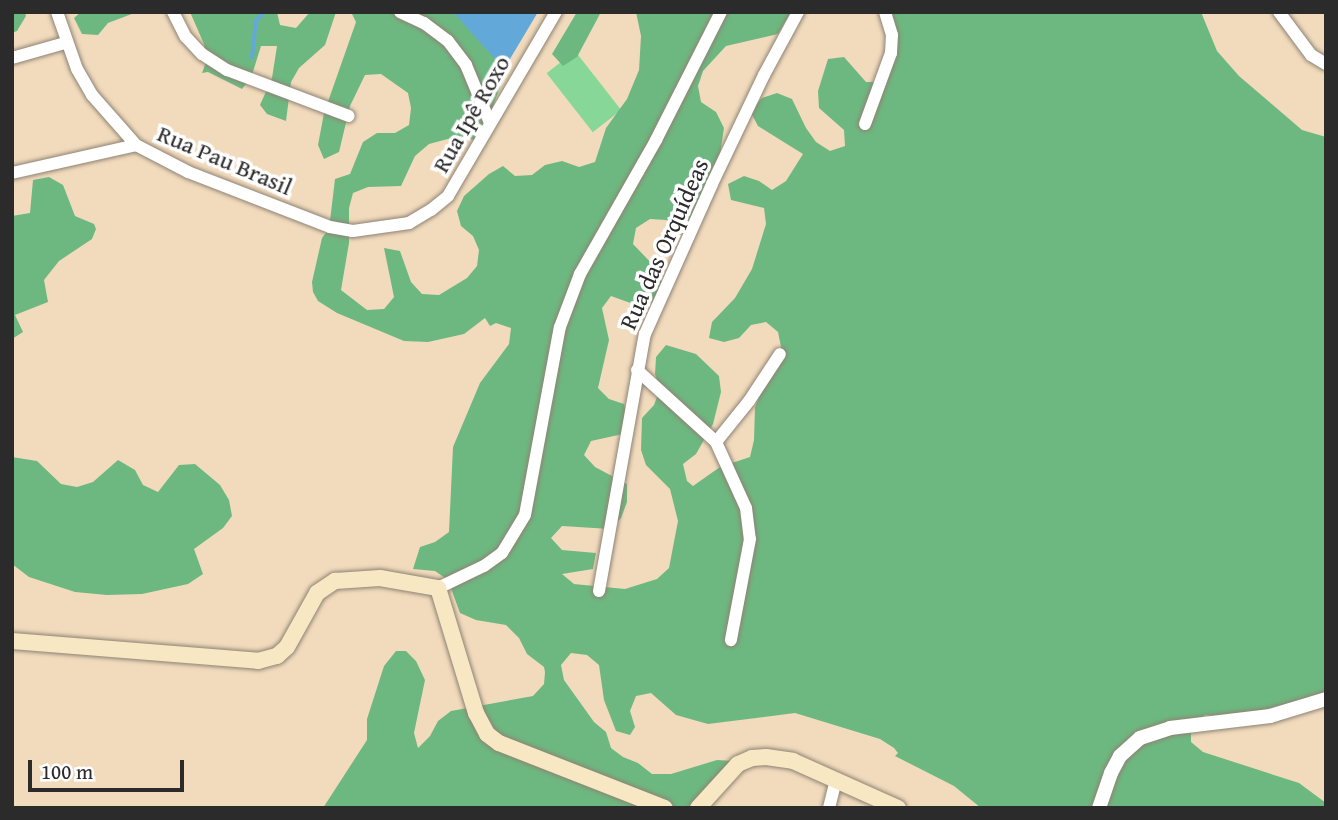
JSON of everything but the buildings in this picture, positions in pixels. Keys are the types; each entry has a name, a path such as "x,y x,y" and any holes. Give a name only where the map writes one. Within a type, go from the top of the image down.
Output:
{"main road":[{"path":"12,641 258,661 277,656 287,648 317,593 335,581 380,578 438,589 476,713 487,734 499,743 665,808"},
{"path":"698,808 738,764 752,758 786,759 898,808"}],"street":[{"name":"Rua Pau Brasil","path":"57,12 65,43 92,95 136,145 188,172 330,228 366,230 409,223"},
{"path":"173,12 186,37 202,54 227,70 349,116"},
{"path":"400,12 424,23 448,41 466,65 490,123"},
{"name":"Rua Ipê Roxo","path":"409,223 448,196 556,12"},
{"path":"438,589 484,566 502,553 525,515 559,327 576,285 656,140 721,12"},
{"name":"Rua das Orquídeas","path":"599,591 645,334 764,75 799,12"},
{"path":"865,124 891,53 892,35 885,12"},
{"path":"1279,12 1311,55 1326,64"},
{"path":"12,58 65,43"},
{"path":"12,173 136,145"},
{"path":"716,442 749,401 780,354"},
{"path":"637,370 716,442 749,521 750,539 731,640"},
{"path":"1099,808 1120,756 1140,738 1170,728 1270,716 1326,699"},
{"path":"829,808 836,779"}],"green space":[{"path":"12,12 25,12 26,16 17,31 12,33"},
{"path":"81,12 137,12 108,23 98,35 82,34 74,18"},
{"path":"190,12 277,12 280,25 296,28 310,12 336,12 325,45 299,68 291,82 286,121 267,114 260,105 272,78 277,46 261,46 251,78 242,89 208,72 202,73 206,62 204,44"},
{"path":"351,12 483,12 508,68 484,128 474,140 459,136 429,144 415,156 401,186 368,187 353,193 349,208 349,243 341,290 367,310 384,309 394,297 384,248 400,251 411,282 422,294 439,295 467,278 477,266 479,250 473,236 461,226 457,211 464,196 489,174 503,166 515,176 532,175 545,165 562,161 579,167 595,162 606,128 627,99 639,70 641,36 636,12 791,12 778,34 726,46 703,71 698,86 701,102 716,112 724,128 719,161 698,224 682,226 666,220 650,219 636,228 633,244 656,268 662,283 657,298 644,308 611,296 602,308 609,340 598,388 609,399 624,404 627,419 623,434 591,441 584,455 595,467 627,484 627,502 621,518 610,529 562,526 551,538 562,550 596,553 593,569 562,574 574,584 625,589 657,579 669,568 678,521 670,489 646,465 641,450 642,418 654,405 660,389 655,374 656,357 666,345 696,354 719,376 721,392 713,424 696,454 683,464 687,481 693,486 720,467 750,457 754,440 755,407 781,347 778,332 766,322 751,325 739,338 724,342 709,338 712,322 735,298 752,269 766,224 764,208 731,200 728,184 744,176 759,181 772,190 786,181 803,154 758,126 750,111 762,98 777,93 792,99 816,142 830,151 845,146 844,130 819,108 818,91 828,59 844,57 866,82 882,82 889,12 1201,12 1217,51 1239,76 1302,130 1326,137 1326,702 1280,721 1205,715 1191,726 1191,742 1203,752 1299,783 1326,803 1326,808 981,808 954,786 895,756 898,753 894,748 880,739 795,713 708,724 676,715 651,693 636,696 630,711 635,727 630,735 616,731 604,700 599,665 587,655 571,653 561,665 564,680 594,722 606,732 611,748 623,757 638,763 652,774 671,774 717,760 734,761 708,808 323,808 367,740 367,719 384,666 396,651 406,651 416,661 425,680 414,733 418,748 430,736 438,721 451,711 533,696 544,684 545,672 544,667 527,654 519,638 506,625 476,620 460,613 448,580 435,571 413,569 420,547 435,542 449,532 453,447 480,383 509,344 511,328 496,323 490,326 485,318 464,334 428,342 404,341 337,313 318,301 313,292 312,282 322,238 329,229 335,179 350,174 363,142 377,133 395,133 409,125 411,108 408,93 381,74 365,75 350,106 339,152 324,159 318,145 324,113 356,22"},
{"path":"577,12 601,12 577,57 563,66 552,54"},
{"path":"575,51 621,110 593,132 547,73"},
{"path":"49,177 63,185 75,216 94,224 96,229 92,239 59,261 44,280 48,302 15,315 23,332 12,339 12,216 30,213 33,180"},
{"path":"12,457 37,461 61,484 77,487 93,482 118,460 135,470 143,485 158,492 179,465 195,464 220,485 229,500 232,516 223,528 194,549 203,574 188,584 142,594 75,592 29,577 12,564"}],"water":[{"path":"453,12 538,12 504,69"}],"waterway":[{"path":"252,58 256,21 264,12"}]}
